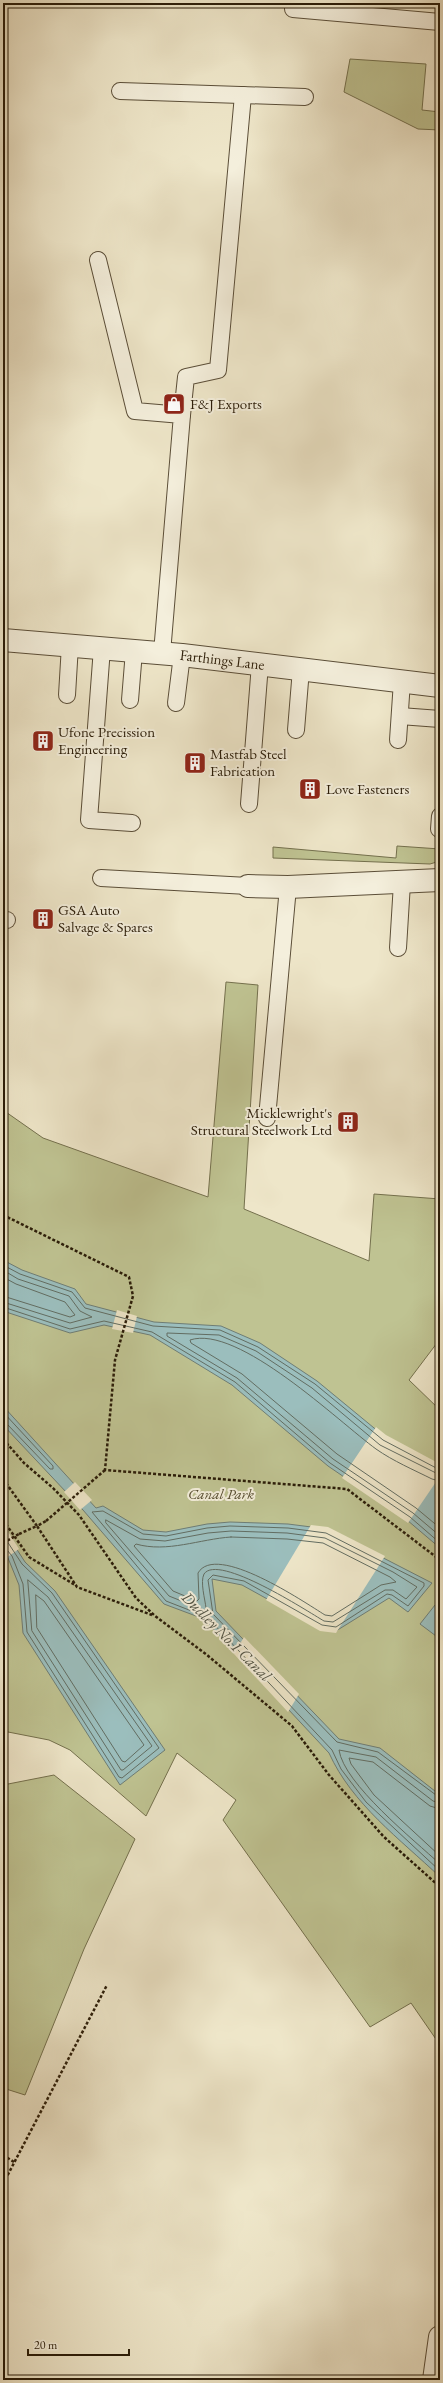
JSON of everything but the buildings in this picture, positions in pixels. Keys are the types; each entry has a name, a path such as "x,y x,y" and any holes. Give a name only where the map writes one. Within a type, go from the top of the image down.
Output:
{"street":[{"name":"Farthings Lane","path":"3,640 172,654 440,686"},
{"path":"248,886 288,887 402,883 440,880"},
{"path":"434,2380 440,2337"}],"lane":[{"path":"293,9 316,6 440,22"},
{"path":"120,91 305,97"},
{"path":"176,703 172,654 182,415 186,377 218,370 243,95"},
{"path":"98,260 135,411 182,415"},
{"path":"67,695 70,645"},
{"path":"102,648 89,820 132,823"},
{"path":"130,700 134,651"},
{"path":"249,804 260,664"},
{"path":"296,730 301,669"},
{"path":"398,740 402,681"},
{"path":"400,716 440,719"},
{"path":"101,878 248,886"},
{"path":"398,948 402,883"},
{"path":"267,1118 288,887"}],"path":[{"path":"3,1215 129,1277 134,1296 115,1360 105,1470 46,1521 3,1543"},
{"path":"3,1439 80,1515 136,1598 155,1616 207,1655 292,1726 329,1775 384,1837 440,1887"},
{"path":"3,1465 8,1444"},
{"path":"105,1470 347,1489 440,1560"},
{"path":"3,1479 78,1587"},
{"path":"3,1520 29,1557 78,1587 155,1616"},
{"path":"3,2184 107,1985"},
{"path":"3,2155 14,2162"}],"green space":[{"path":"350,59 426,64 422,110 440,112 440,130 418,129 344,92"},
{"path":"397,846 440,849 440,861 430,864 273,858 273,847 396,858"},
{"name":"Canal Park","path":"226,982 258,985 244,1209 369,1261 374,1194 440,1199 440,1339 409,1380 440,1410 440,2045 411,2003 370,2027 223,1820 236,1800 177,1753 146,1816 70,1750 49,1740 3,1731 3,1110 43,1138 208,1197"},
{"path":"54,1775 135,1839 84,1949 25,2095 3,2088 3,1785"}],"water":[{"path":"3,1260 22,1270 75,1289 86,1304 154,1322 221,1326 260,1343 317,1381 385,1437 440,1467 440,1548 407,1520 328,1466 232,1385 150,1335 104,1325 70,1333 3,1311"},
{"name":"Dudley No.1 Canal","path":"3,1406 96,1508 103,1506 143,1530 166,1532 207,1524 230,1522 288,1524 327,1529 432,1583 408,1612 389,1598 336,1631 280,1606 242,1585 212,1579 216,1611 339,1739 380,1748 440,1795 440,1877 393,1835 364,1805 350,1789 329,1753 204,1619 164,1604 83,1510 3,1425"},
{"path":"3,1528 25,1562 55,1591 165,1750 120,1785 23,1633 19,1585 8,1558 3,1551"},
{"path":"435,1605 440,1619 440,1639 420,1624"}],"pier":[{"path":"117,1310 137,1316 133,1333 112,1329"},
{"path":"376,1427 386,1435 440,1464 440,1476 408,1523 342,1478"},
{"path":"75,1482 92,1500 80,1510 64,1492"},
{"path":"311,1525 328,1527 385,1556 336,1633 320,1631 266,1600"},
{"path":"7,1530 19,1549 6,1558 3,1555 3,1533"},
{"path":"244,1637 299,1694 288,1712 234,1654"}],"place":[{"name":"F&J Exports","path":"174,404"},
{"name":"Ufone Precission Engineering","path":"43,741"},
{"name":"Mastfab Steel Fabrication","path":"195,763"},
{"name":"Love Fasteners","path":"310,789"},
{"name":"GSA Auto Salvage & Spares","path":"43,919"},
{"name":"Micklewright's Structural Steelwork Ltd","path":"348,1122"}]}
